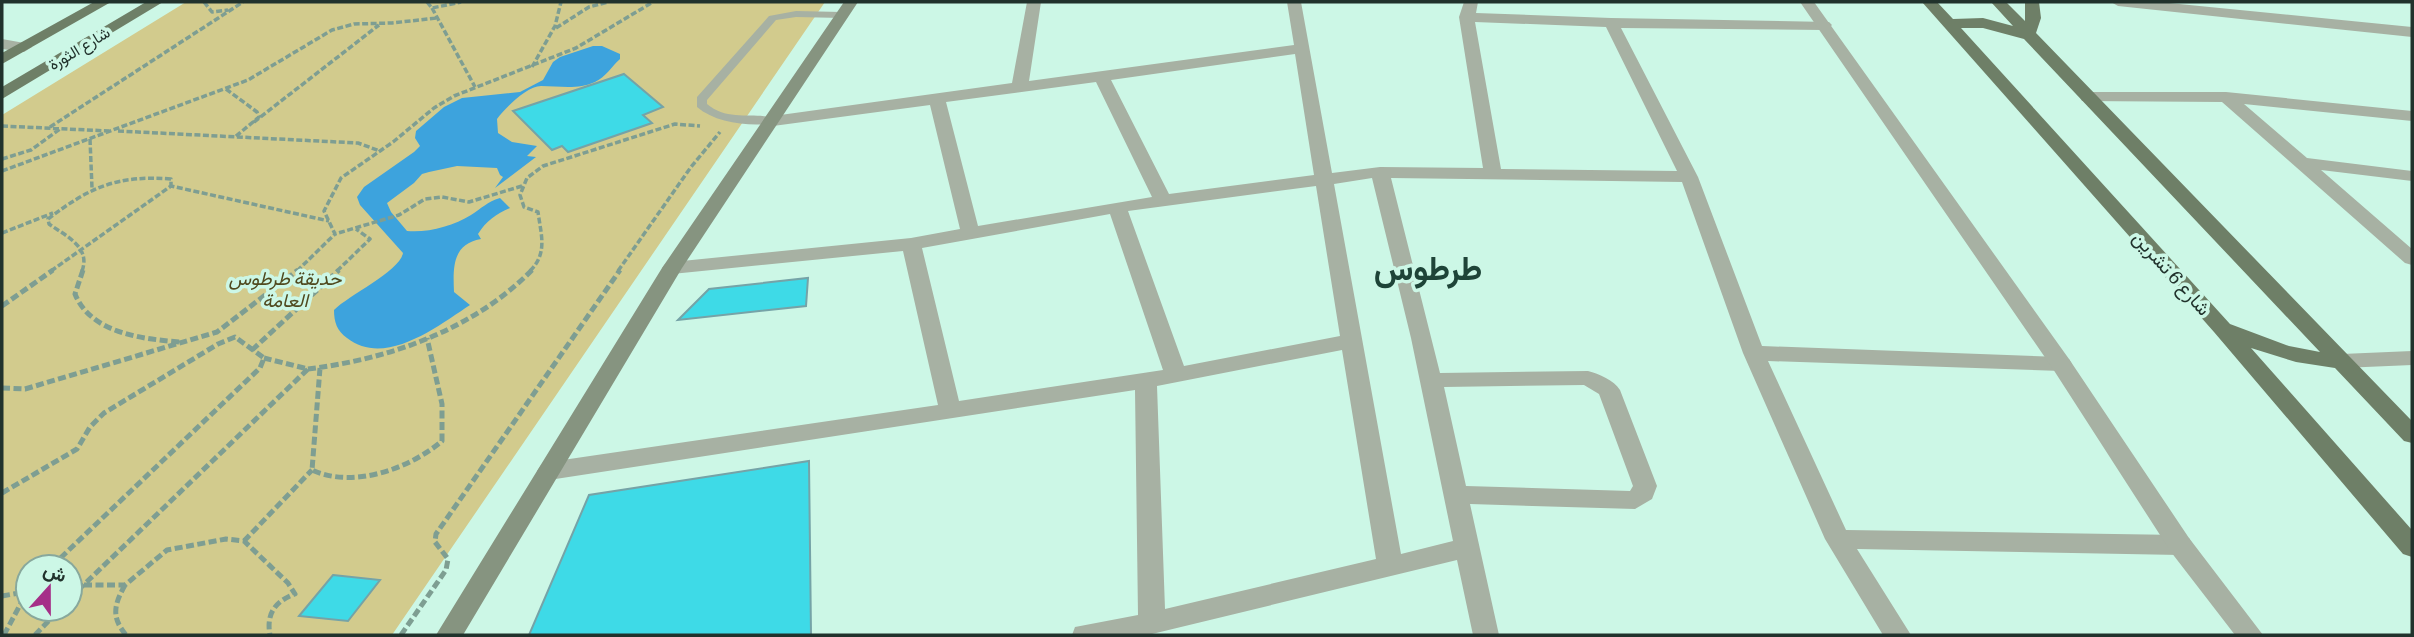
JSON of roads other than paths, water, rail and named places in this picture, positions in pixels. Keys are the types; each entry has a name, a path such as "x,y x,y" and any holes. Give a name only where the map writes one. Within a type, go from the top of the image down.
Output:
{"main road":[{"name":"شارع الثورة","path":"2,59 104,2"},
{"name":"شارع الثورة","path":"2,94 156,2"},
{"name":"شارع 6 تشرين","path":"1929,2 2221,327 2412,547"},
{"path":"1998,2 2412,435"},
{"path":"2028,35 2033,18 2032,2"},
{"path":"449,635 673,268 847,8"},
{"path":"1950,24 1983,23 2028,35"},
{"path":"2221,327 2283,354 2342,361"}],"street":[{"path":"1020,87 1034,2"},
{"path":"1294,2 1390,565"},
{"path":"1807,2 2061,364 2180,545 2250,635"},
{"path":"2118,2 2412,32"},
{"path":"1493,172 1469,9 1611,23 1824,25"},
{"path":"1611,23 1689,177 1754,353 1838,539 1897,635"},
{"path":"2,44 23,47"},
{"path":"773,121 1300,49"},
{"path":"1101,76 1163,200"},
{"path":"2088,97 2226,97 2412,116"},
{"path":"2226,97 2412,258"},
{"path":"937,99 970,233"},
{"path":"2304,163 2412,176"},
{"path":"673,268 911,244 1117,207 1380,172 1689,177"},
{"path":"1380,172 1431,380 1486,635"},
{"path":"1117,207 1175,373"},
{"path":"911,244 950,409"},
{"path":"549,471 1146,380 1352,341"},
{"path":"1754,353 2061,364"},
{"path":"2342,361 2412,358"},
{"path":"1431,380 1588,378 1600,383 1609,390 1645,486 1643,493 1635,500 1454,495"},
{"path":"1146,380 1152,623"},
{"path":"1838,539 2180,545"},
{"path":"1085,635 1152,623 1466,548"}],"lane":[{"path":"773,121 708,113 701,105 701,99 773,18 847,8"}],"water":[{"path":"593,46 602,46 620,54 620,59 602,77 582,86 535,87 517,98 497,119 498,133 512,142 537,146 527,156 536,157 495,188 503,177 497,168 457,166 422,174 387,203 407,231 440,228 471,215 500,198 510,208 488,222 478,234 481,239 464,246 456,258 454,292 470,305 427,333 394,346 362,346 347,338 337,326 334,310 384,275 400,260 403,253 360,205 357,197 364,187 420,146 415,138 416,131 444,107 462,98 520,92 543,80 553,62 560,57"}],"district":[{"name":"طرطوس","path":"1428,268"}],"park label":[{"name":"حديقة طرطوس العامة","path":"285,289"}]}
